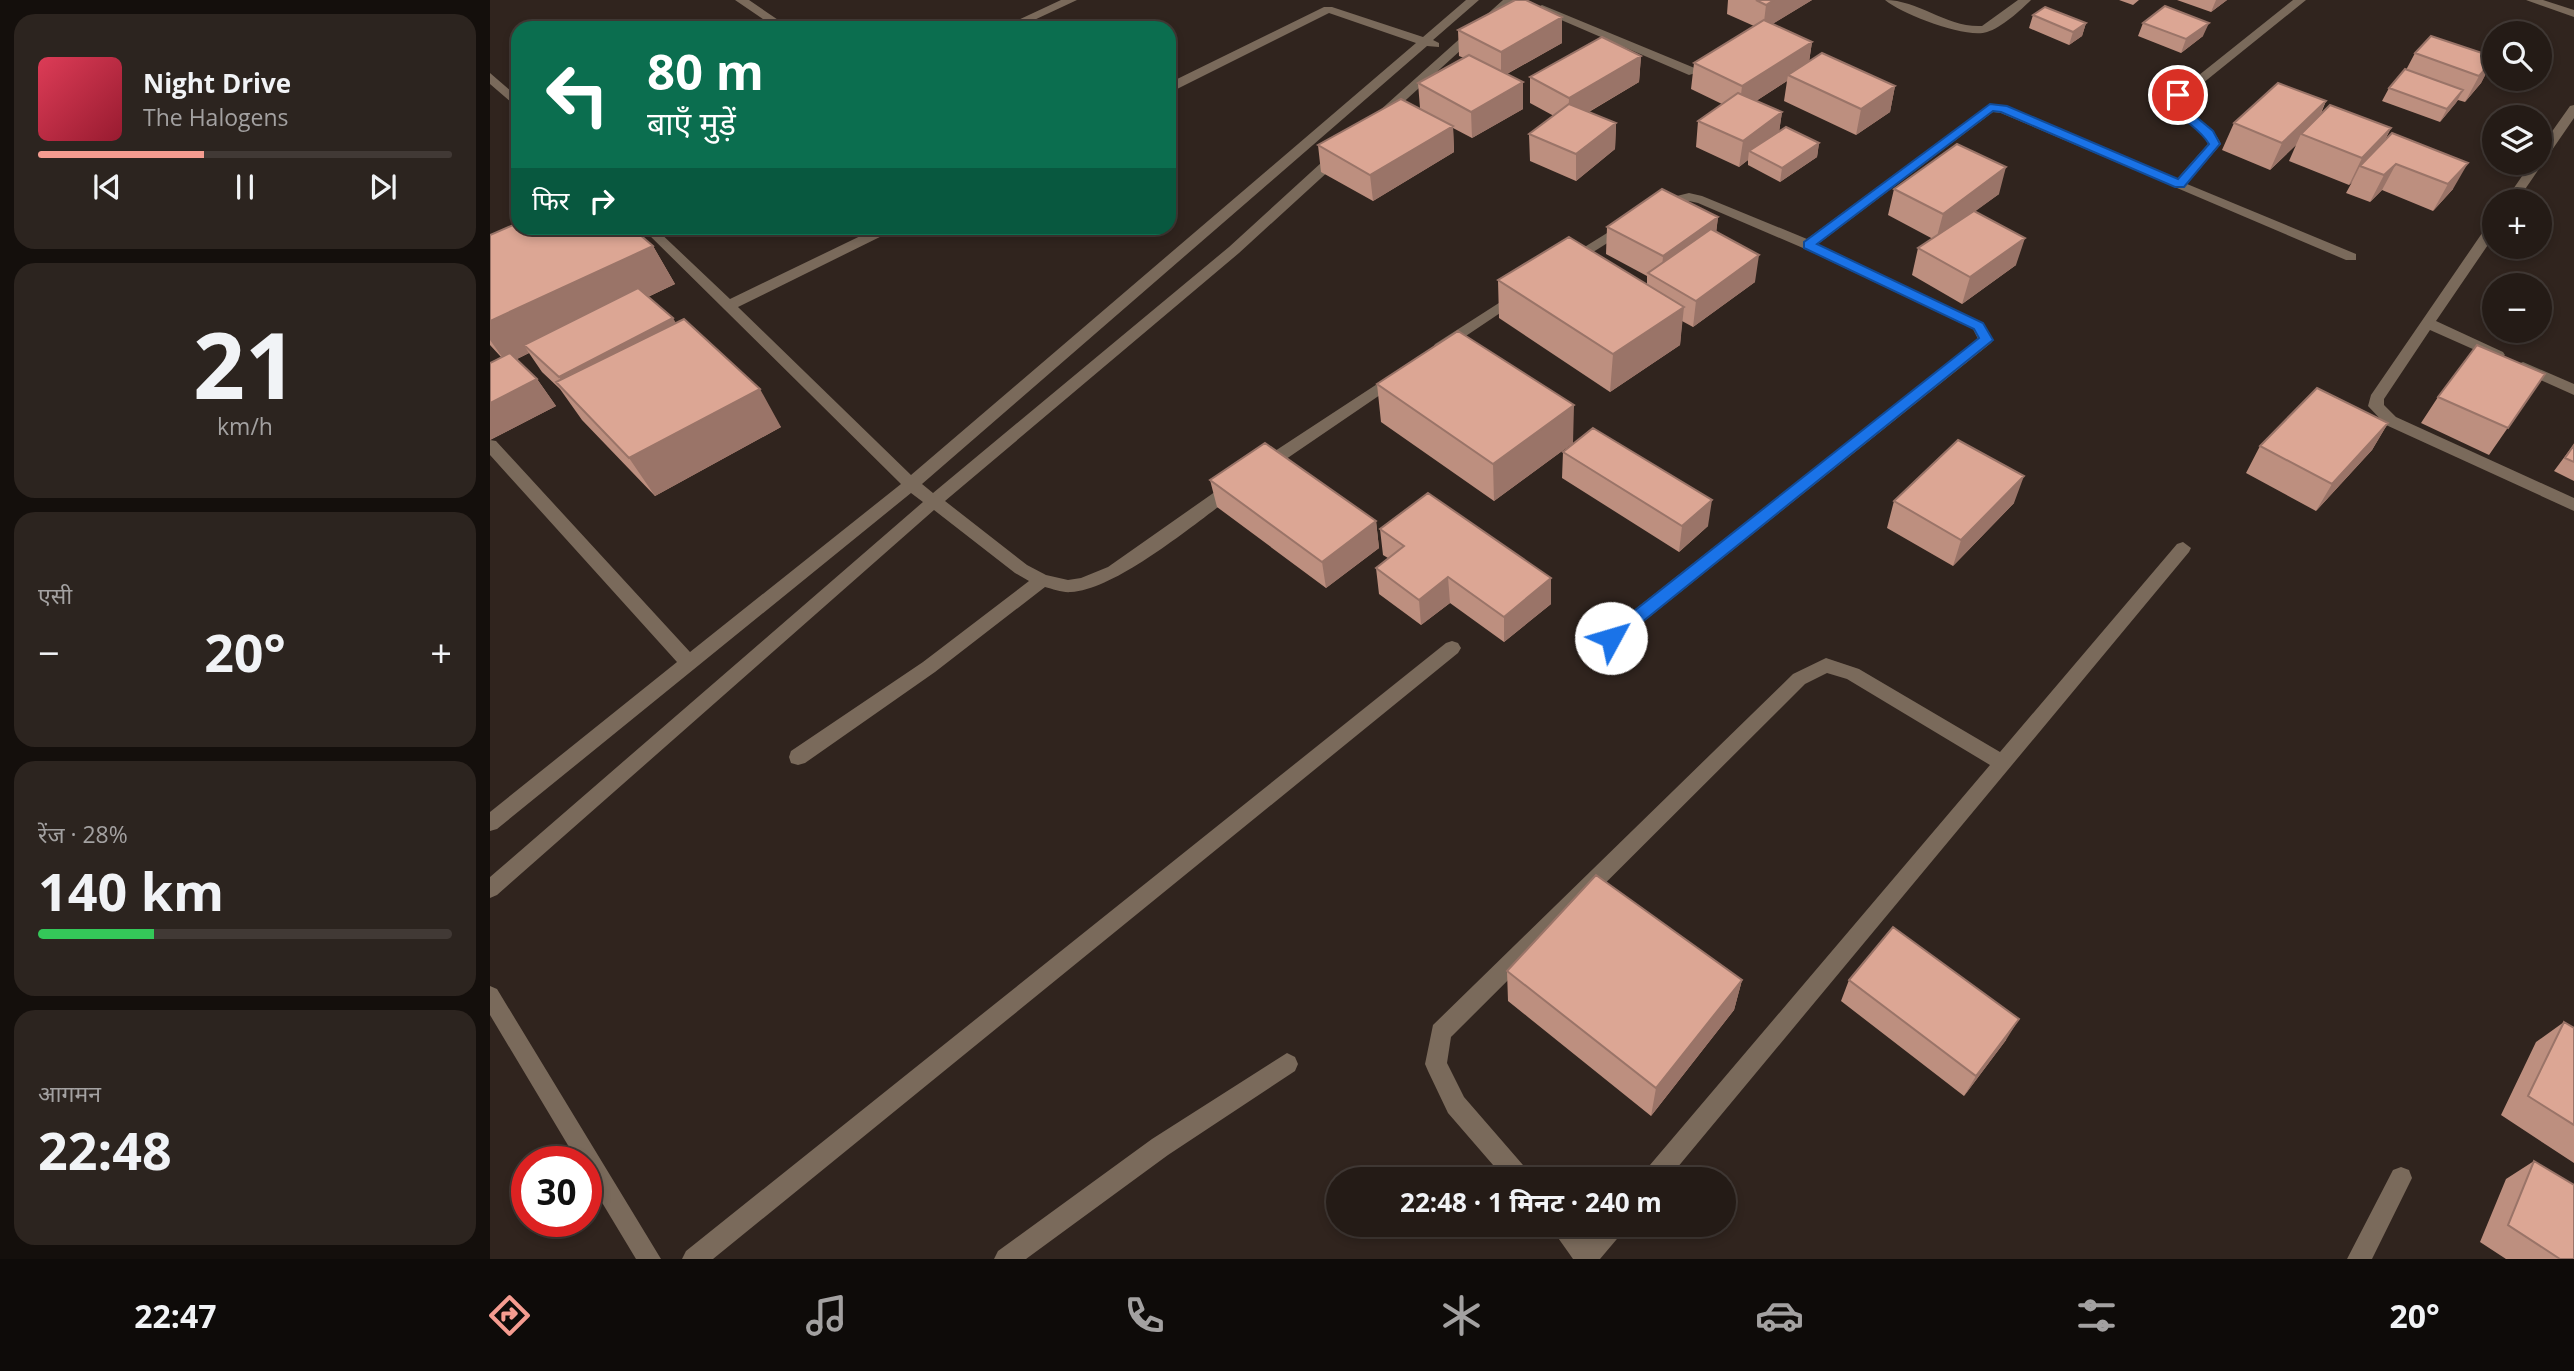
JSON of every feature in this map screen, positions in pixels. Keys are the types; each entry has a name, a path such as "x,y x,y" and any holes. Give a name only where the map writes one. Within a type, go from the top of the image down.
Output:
{"street":[{"path":"740,0 773,21"},
{"path":"490,823 911,484 1474,0"},
{"path":"1373,123 1510,0"},
{"path":"1891,0 1961,28 1977,30 1985,29 2025,0"},
{"path":"2179,185 2215,144 2209,134 2177,106 2175,99 2300,0"},
{"path":"2532,0 2574,14"},
{"path":"1023,21 1068,1"},
{"path":"1534,5 1693,72"},
{"path":"1176,85 1328,9 1453,51"},
{"path":"490,77 511,97"},
{"path":"1808,245 1990,108 2003,109 2351,257"},
{"path":"2552,141 2574,109"},
{"path":"490,888 933,502 1234,250 1353,141"},
{"path":"1558,269 1657,205 1689,197 1808,245 1979,326 1986,340 1611,638"},
{"path":"655,235 911,484 1021,569 1042,580 1068,586 1083,584 1114,572 1535,284"},
{"path":"729,306 873,235"},
{"path":"2482,243 2376,399 2376,406 2382,414 2403,427 2574,505"},
{"path":"2427,323 2574,390"},
{"path":"490,445 689,663"},
{"path":"1663,1167 2183,548"},
{"path":"798,757 929,667 1042,580"},
{"path":"694,1259 1452,648"},
{"path":"1510,1167 1456,1105 1436,1064 1441,1032 1799,679 1826,665 1853,674 2003,763"},
{"path":"490,996 649,1259"},
{"path":"1006,1259 1160,1147 1287,1064"},
{"path":"2359,1259 2401,1178"},
{"path":"1571,1237 1587,1257 1604,1237"}],"building":[{"path":"1515,0 1526,0 1562,17 1501,52 1458,30"},
{"path":"1756,0 1774,0 1766,5"},
{"path":"2165,6 2209,23 2186,39 2143,23"},
{"path":"2045,7 2086,23 2073,32 2033,15"},
{"path":"1764,20 1812,42 1742,86 1694,63"},
{"path":"2431,36 2482,53 2482,73 2479,76 2415,53"},
{"path":"1602,37 1641,56 1569,98 1530,77"},
{"path":"1822,53 1895,86 1861,109 1788,75"},
{"path":"1469,55 1523,82 1471,112 1418,83"},
{"path":"2405,69 2463,90 2447,109 2389,88"},
{"path":"2278,83 2326,101 2282,143 2234,123"},
{"path":"1738,93 1782,112 1743,141 1698,121"},
{"path":"1401,99 1453,126 1370,175 1318,145"},
{"path":"1569,104 1616,123 1576,154 1529,134"},
{"path":"2330,105 2391,128 2362,158 2301,134"},
{"path":"1786,127 1819,143 1782,168 1749,151"},
{"path":"2392,133 2468,163 2448,184 2396,164 2384,175 2360,166"},
{"path":"1957,144 2006,167 1943,214 1894,189"},
{"path":"1662,189 1718,217 1663,256 1607,227"},
{"path":"1974,211 2025,238 1970,277 1918,248"},
{"path":"511,226 511,235 640,235 653,246 490,321 490,235"},
{"path":"1711,229 1759,255 1696,301 1648,273"},
{"path":"1569,237 1684,307 1613,354 1498,280"},
{"path":"638,288 673,318 559,377 524,345"},
{"path":"684,319 760,389 629,458 556,382"},
{"path":"1458,331 1574,405 1493,464 1377,384"},
{"path":"2477,345 2545,374 2508,428 2438,397"},
{"path":"510,353 537,379 490,403 490,363"},
{"path":"2317,388 2388,423 2332,484 2260,446"},
{"path":"1593,428 1712,500 1682,526 1563,452"},
{"path":"1958,440 2024,476 1961,540 1894,501"},
{"path":"1265,443 1376,521 1322,562 1210,480"},
{"path":"2574,445 2574,462 2565,458"},
{"path":"1428,493 1551,578 1504,617 1448,577 1419,600 1376,568 1404,546 1380,529"},
{"path":"1596,875 1742,980 1656,1088 1507,971"},
{"path":"1893,927 2019,1019 1976,1076 1849,980"},
{"path":"2564,1022 2574,1028 2574,1125 2528,1096"},
{"path":"2534,1161 2574,1185 2574,1259 2560,1259 2508,1225"}],"route":[{"path":"1611,638 1986,340 1979,326 1808,245 1990,108 2003,109 2179,185 2215,144 2214,139 2177,106 2175,99 2178,95"}]}
